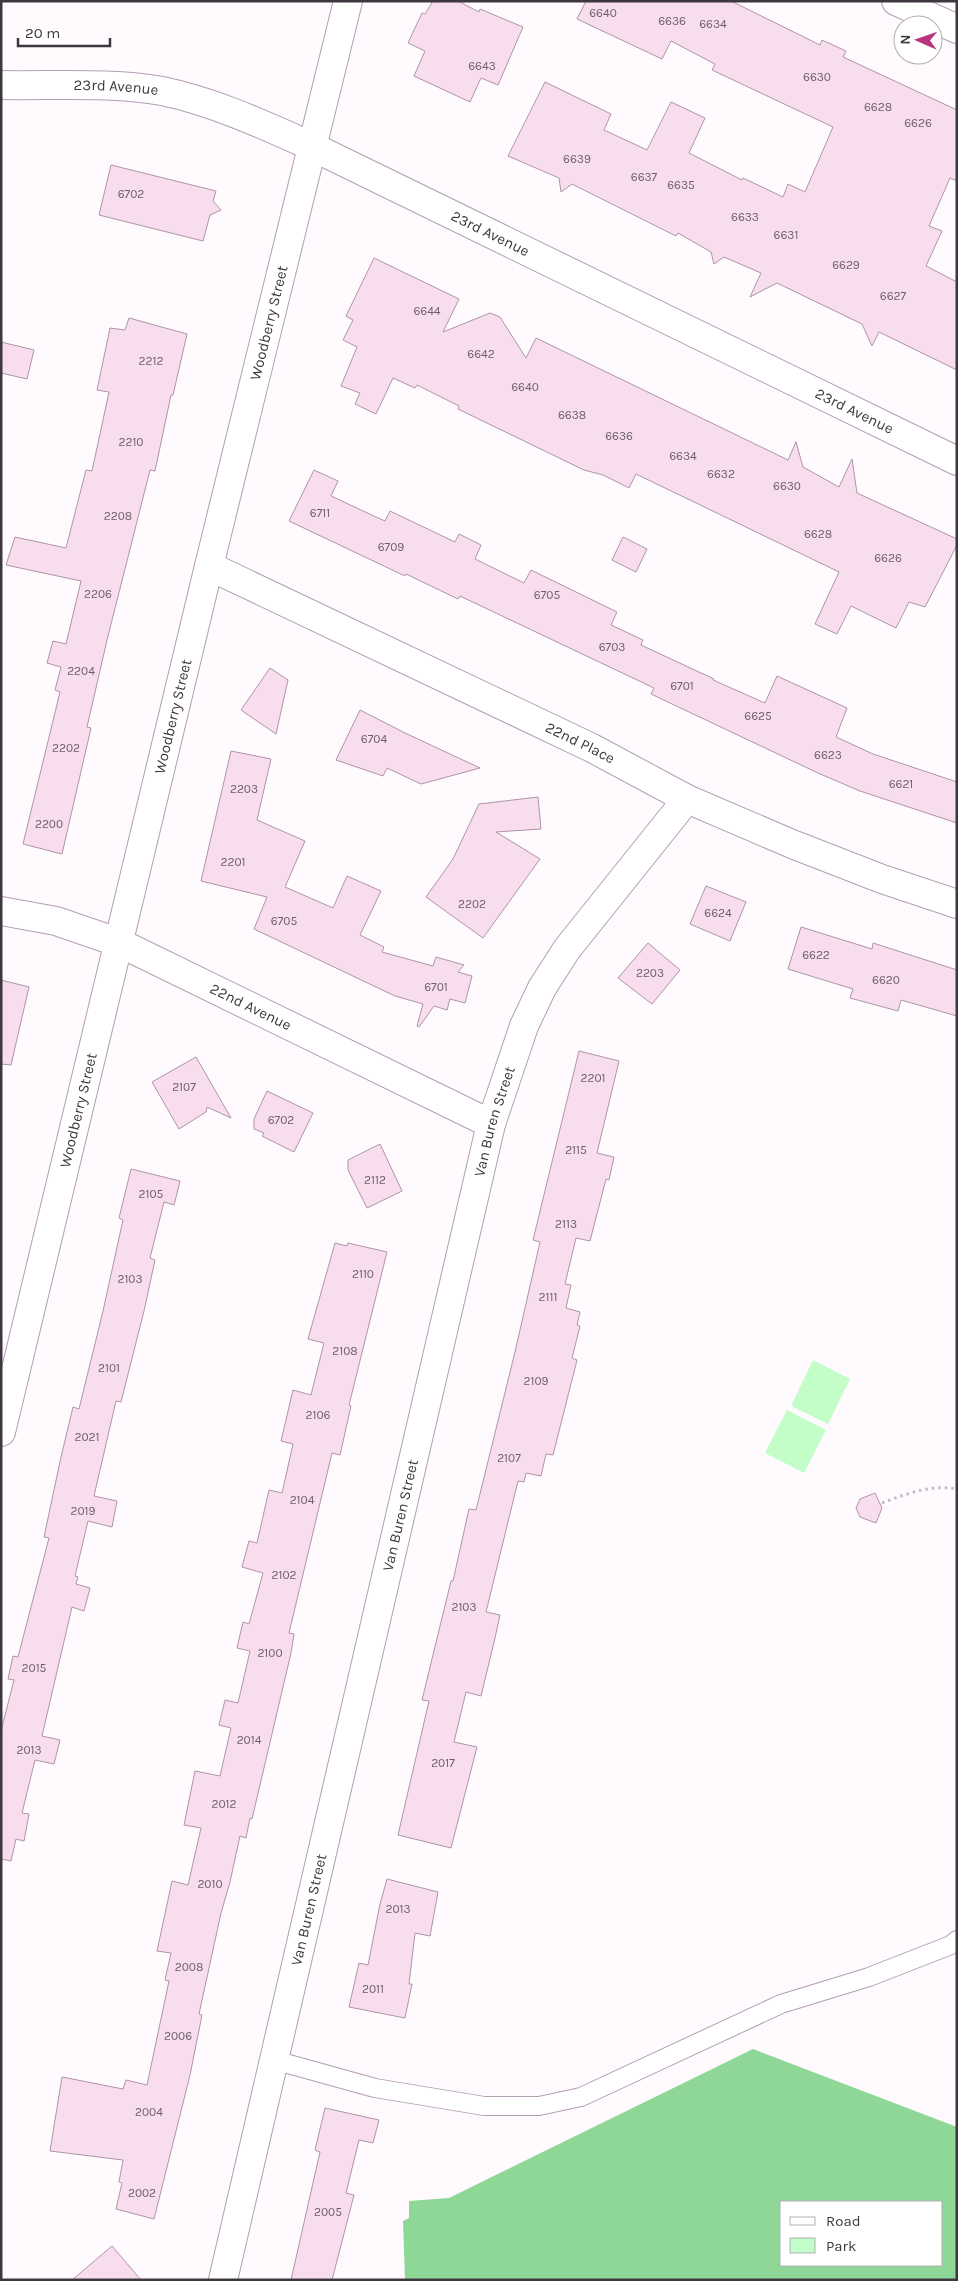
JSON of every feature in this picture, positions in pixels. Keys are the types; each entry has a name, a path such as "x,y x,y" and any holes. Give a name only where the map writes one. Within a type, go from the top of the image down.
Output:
{"street":[{"name":"Woodberry Street","path":"1,1432 120,943 209,566 348,1"},
{"path":"896,1 957,29"},
{"name":"23rd Avenue","path":"1,84 160,91 198,100 238,114 313,147 957,461"},
{"name":"22nd Place","path":"209,566 592,748 687,799 792,844 882,879 957,904"},
{"name":"Van Buren Street","path":"223,2280 491,1124 524,1026 542,988 567,949 687,799"},
{"name":"22nd Avenue","path":"1,911 56,921 120,943 491,1124"}],"lane":[{"path":"274,2060 375,2088 484,2106 539,2106 581,2097 781,2004 869,1977 951,1945 957,1940"}],"path":[{"path":"882,1503 921,1490 957,1489"}],"green space":[{"path":"813,1360 850,1379 828,1424 791,1406"},
{"path":"787,1410 826,1430 804,1473 765,1453"},
{"path":"753,2049 957,2127 957,2280 405,2280 403,2221 409,2218 409,2201 449,2198"}],"building":[{"path":"433,1 458,1 479,12 480,9 523,27 498,85 481,78 470,102 414,76 425,51 408,43 422,13 425,14"},
{"path":"586,1 731,1 820,45 822,40 846,51 843,57 957,110 957,181 950,178 929,226 942,231 926,266 957,282 957,370 879,332 872,346 862,324 777,283 750,297 761,273 724,257 714,264 711,252 678,233 676,236 572,184 561,192 559,178 508,156 545,82 611,114 604,130 647,150 671,102 705,118 689,153 742,180 743,178 783,197 788,184 805,192 833,127 712,70 715,64 671,41 662,59 577,19"},
{"path":"111,165 216,191 213,201 221,210 210,215 203,241 99,215"},
{"path":"374,258 459,299 443,332 490,313 500,317 526,358 536,338 788,460 796,442 803,467 839,487 852,459 857,493 957,539 957,545 925,607 909,602 896,628 851,606 837,634 815,624 839,572 636,474 629,488 603,475 584,470 458,409 459,406 417,385 415,388 393,378 376,414 355,404 360,393 341,386 357,347 343,340 353,320 346,316"},
{"path":"129,318 187,334 173,395 171,395 155,471 150,470 107,640 87,727 91,728 62,854 23,844 60,692 55,690 61,667 47,663 53,641 66,644 81,581 6,565 15,537 66,548 86,470 92,471 109,392 97,390 110,328 125,330"},
{"path":"1,342 34,350 27,379 1,373"},
{"path":"314,470 338,481 331,496 385,521 390,511 455,542 459,534 481,545 475,559 524,583 531,570 617,612 611,625 643,640 641,645 713,680 765,703 777,676 847,708 836,737 873,754 957,782 957,823 860,791 818,773 651,694 654,688 460,596 458,599 406,574 405,576 289,521"},
{"path":"623,537 647,549 636,572 612,560"},
{"path":"270,668 288,680 276,734 241,710"},
{"path":"360,710 480,768 421,784 387,768 383,776 336,760"},
{"path":"231,751 271,759 257,820 305,841 285,887 333,908 347,876 381,891 360,935 384,947 382,952 433,966 436,957 464,965 458,972 472,976 465,1003 450,999 447,1010 434,1006 419,1027 417,1026 423,1004 395,996 254,929 267,897 201,881"},
{"path":"538,797 541,829 496,832 540,859 483,938 426,897 453,859 479,804"},
{"path":"706,886 746,902 730,941 690,924"},
{"path":"801,927 872,949 873,943 957,970 957,1016 901,1000 898,1011 850,998 853,989 788,969"},
{"path":"648,943 680,970 652,1004 618,978"},
{"path":"1,980 29,987 11,1065 1,1064"},
{"path":"579,1051 619,1061 597,1153 614,1157 609,1180 606,1179 590,1241 576,1238 565,1284 571,1285 566,1308 580,1312 577,1325 580,1326 572,1358 577,1360 553,1455 546,1454 541,1476 526,1473 524,1482 518,1481 486,1612 500,1615 481,1696 466,1692 454,1742 477,1747 451,1848 398,1835 429,1701 422,1700 451,1581 453,1581 469,1509 476,1510 515,1352 540,1242 533,1240"},
{"path":"196,1057 231,1118 207,1107 206,1112 179,1129 152,1082"},
{"path":"267,1091 313,1113 294,1152 262,1136 264,1133 254,1129 254,1119"},
{"path":"380,1144 402,1191 367,1208 348,1170 348,1160"},
{"path":"131,1169 180,1181 174,1205 164,1202 150,1258 155,1260 144,1311 121,1402 116,1401 94,1496 117,1501 112,1527 88,1521 75,1576 78,1577 76,1584 90,1588 84,1611 72,1607 42,1736 60,1740 54,1764 35,1760 22,1813 29,1814 24,1841 16,1839 11,1861 1,1859 1,1731 14,1680 8,1679 13,1656 18,1657 49,1538 44,1537 61,1457 73,1407 79,1409 103,1311 123,1220 119,1218"},
{"path":"335,1243 347,1246 348,1243 387,1252 349,1405 351,1406 340,1455 332,1453 289,1633 294,1634 291,1653 252,1819 250,1818 246,1838 240,1836 221,1913 199,2014 202,2015 190,2075 154,2219 116,2209 122,2183 119,2182 123,2160 50,2151 62,2077 123,2089 126,2080 147,2085 169,1981 165,1980 171,1953 157,1951 172,1881 188,1885 201,1828 184,1825 195,1771 220,1776 231,1728 219,1725 225,1700 238,1703 250,1651 237,1648 243,1622 249,1624 263,1573 242,1567 249,1541 257,1543 269,1490 282,1493 293,1444 281,1441 293,1390 311,1395 324,1343 308,1339"},
{"path":"875,1493 882,1508 876,1523 860,1517 856,1508 860,1499"},
{"path":"387,1879 438,1892 430,1936 415,1933 409,1984 412,1984 405,2018 349,2007 359,1963 368,1965"},
{"path":"325,2108 379,2120 373,2143 359,2140 346,2193 354,2195 332,2280 291,2280 320,2152 315,2150"},
{"path":"112,2246 141,2280 72,2280"}]}
